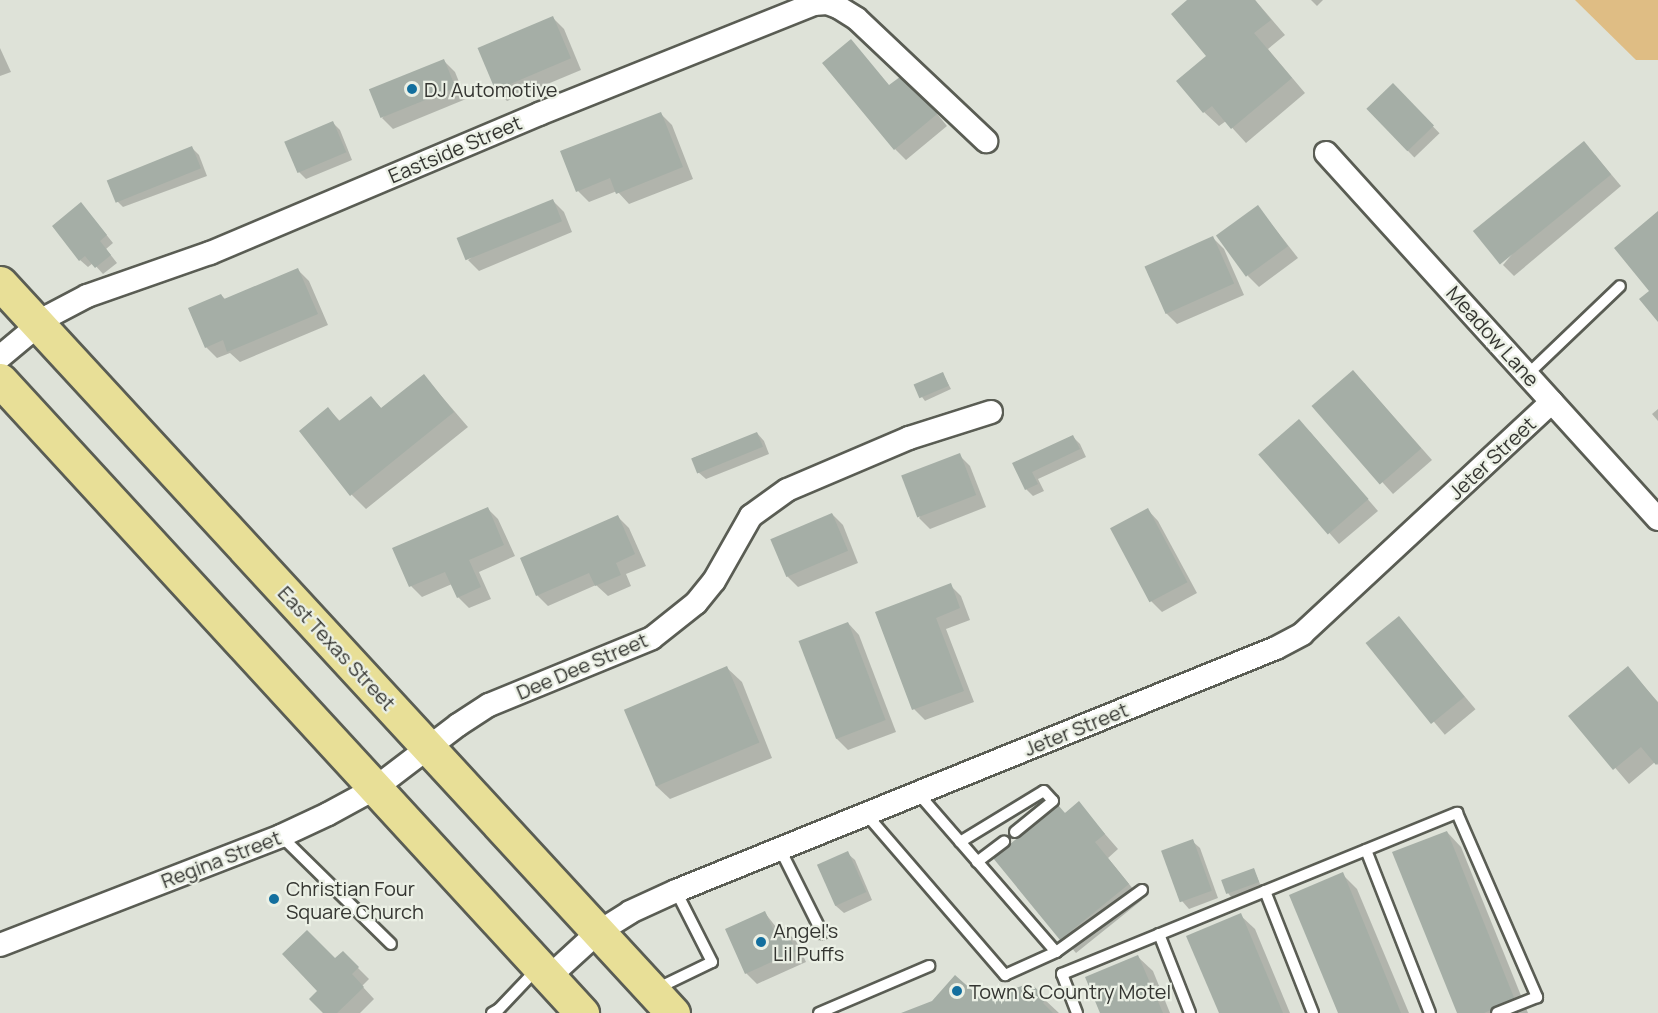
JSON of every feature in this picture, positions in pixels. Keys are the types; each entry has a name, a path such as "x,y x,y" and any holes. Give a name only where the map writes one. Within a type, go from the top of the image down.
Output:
{"main road":[{"name":"East Texas Street","path":"0,283 663,1002"},
{"path":"0,380 582,1013"}],"street":[{"name":"Eastside Street","path":"0,357 38,325 68,304 210,253 540,114 814,4 827,3 838,7 857,20 986,141"},
{"name":"Meadow Lane","path":"1326,153 1658,519"},
{"name":"Jeter Street","path":"544,972 630,912 676,891 1276,648 1302,634 1552,402"},
{"name":"Dee Dee Street","path":"429,748 489,705 652,638 676,620 714,581 750,516 787,490 909,438 991,411"},
{"name":"Regina Street","path":"0,945 281,836 374,789 429,748"}],"lane":[{"path":"1528,374 1620,286"},
{"path":"960,842 1044,791 1053,801 1015,832"},
{"path":"918,793 1056,952"},
{"path":"1077,1013 1062,974 1457,813 1537,997 1497,1013"},
{"path":"866,814 1005,975 1056,952 1142,890"},
{"path":"281,836 391,944"},
{"path":"977,862 1004,842"},
{"path":"780,849 822,933"},
{"path":"1366,850 1430,1013"},
{"path":"663,1002 712,962 676,891"},
{"path":"1265,891 1312,1013"},
{"path":"1159,934 1190,1013"},
{"path":"819,1013 929,966"},
{"path":"492,1013 500,1009 544,972"}],"shaded area":[{"path":"1575,0 1658,0 1658,60 1636,60"}],"building":[{"path":"1187,0 1255,0 1271,20 1254,33 1292,78 1231,129 1212,106 1203,113 1176,81 1206,56 1171,14"},
{"path":"553,16 571,58 495,90 478,48"},
{"path":"851,39 889,85 904,74 937,114 894,150 822,63"},
{"name":"DJ Automotive","path":"444,59 456,88 381,118 369,89"},
{"path":"1393,83 1434,125 1407,151 1366,109"},
{"path":"661,112 683,167 616,194 610,178 576,192 560,151"},
{"path":"333,121 346,152 297,173 284,142"},
{"path":"1584,141 1611,174 1500,264 1473,231"},
{"path":"192,146 201,168 116,203 107,180"},
{"path":"553,199 562,221 466,260 457,238"},
{"path":"81,202 107,235 100,241 111,255 95,268 85,256 79,261 52,226"},
{"path":"1258,205 1288,246 1246,277 1216,236"},
{"path":"1658,211 1658,322 1639,299 1649,291 1614,248"},
{"path":"1213,236 1234,284 1166,314 1144,267"},
{"path":"298,268 318,314 227,352 223,340 205,348 188,308 221,294 224,299"},
{"path":"1353,370 1421,448 1380,485 1311,406"},
{"path":"943,372 949,386 919,398 914,385"},
{"path":"424,374 454,412 350,496 299,431 328,407 339,421 371,396 381,408"},
{"path":"1299,419 1369,499 1328,534 1258,454"},
{"path":"757,432 763,447 697,473 691,459"},
{"path":"1073,435 1080,449 1032,472 1038,484 1025,490 1012,463"},
{"path":"960,453 976,495 917,518 901,476"},
{"path":"488,507 504,545 469,560 481,587 457,598 445,572 409,587 392,548"},
{"path":"1148,508 1187,582 1149,602 1110,528"},
{"path":"832,513 848,551 786,577 770,539"},
{"path":"618,515 635,554 616,563 621,575 595,586 589,573 536,596 520,558"},
{"path":"951,583 960,608 936,618 964,691 912,710 875,612"},
{"path":"1399,616 1464,697 1431,724 1366,643"},
{"path":"848,622 886,720 836,739 799,641"},
{"path":"727,666 759,742 656,786 624,710"},
{"path":"1628,666 1658,703 1658,763 1656,765 1641,747 1613,770 1568,716"},
{"path":"1079,801 1105,834 1095,842 1129,884 1060,940 993,858 1058,805 1065,813"},
{"path":"1447,831 1515,1000 1484,1013 1457,1013 1392,852"},
{"path":"1193,839 1212,891 1180,902 1161,851"},
{"path":"848,851 866,892 835,906 817,865"},
{"path":"1254,868 1259,882 1226,894 1221,880"},
{"path":"1343,872 1401,1013 1338,1013 1289,895"},
{"name":"Angel's Lil Puffs","path":"765,911 775,933 785,928 796,951 745,974 725,929"},
{"path":"1241,913 1283,1013 1219,1013 1186,936"},
{"path":"307,930 335,958 343,951 359,967 352,974 364,987 337,1013 323,1013 309,999 317,991 282,954"},
{"path":"1138,955 1163,1013 1100,1013 1085,977"},
{"name":"Town & Country Motel","path":"955,975 983,1000 1030,983 1047,998 1043,1003 1053,1013 901,1013 932,1001"}],"place":[{"name":"DJ Automotive","path":"412,89"},
{"name":"Christian Four Square Church","path":"274,899"},
{"name":"Angel's Lil Puffs","path":"761,942"},
{"name":"Town & Country Motel","path":"957,991"}]}
